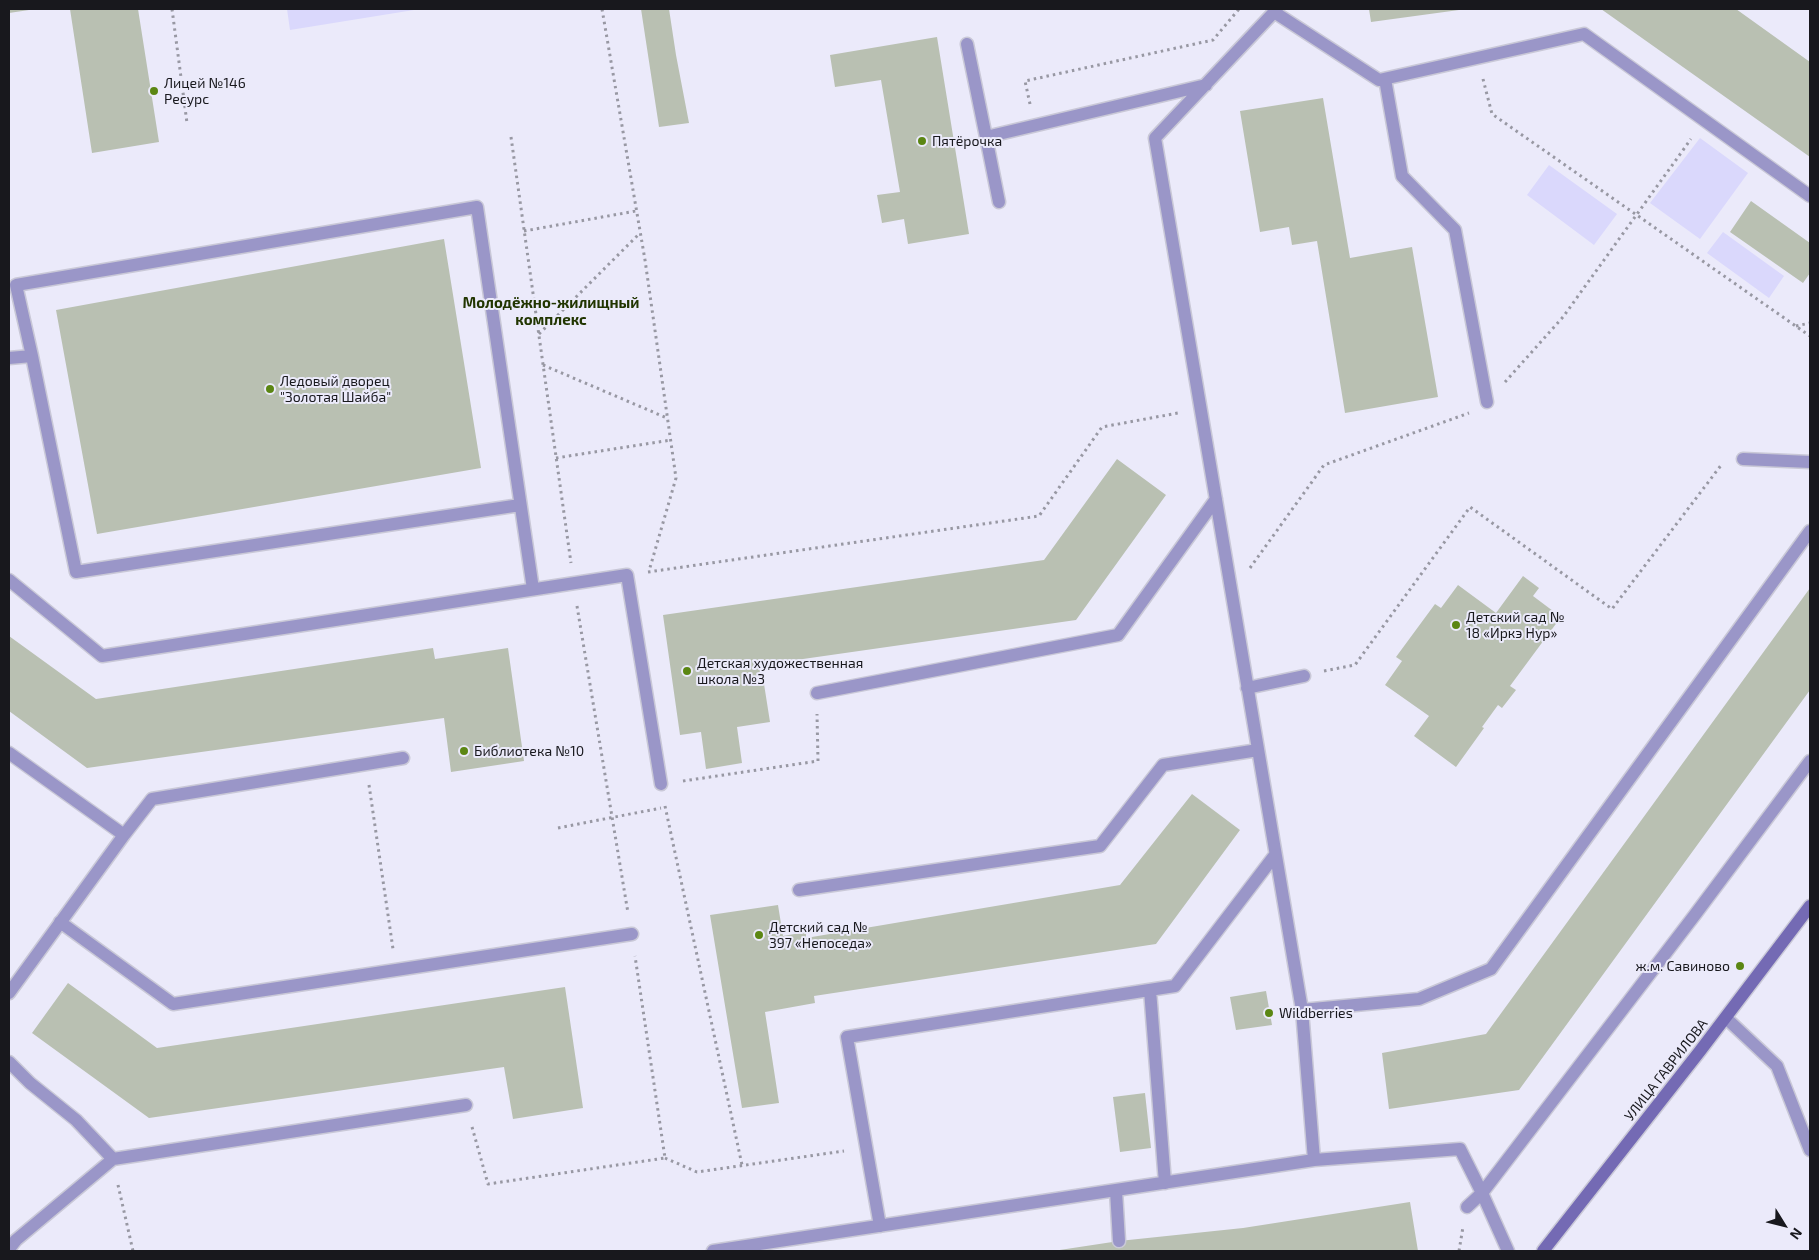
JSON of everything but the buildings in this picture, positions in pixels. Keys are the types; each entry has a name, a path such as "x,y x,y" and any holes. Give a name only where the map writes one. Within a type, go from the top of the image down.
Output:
{"street":[{"path":"1314,1160 1302,1010 1155,138 1275,11 1379,80 1584,34 1810,196"},
{"path":"967,44 999,202"},
{"path":"1385,79 1402,176 1455,230 1487,402"},
{"path":"986,137 1206,85"},
{"path":"520,505 76,572 16,285 477,207 533,589"},
{"path":"9,358 32,356"},
{"path":"1743,459 1810,462"},
{"path":"817,694 1118,635 1216,499"},
{"path":"1302,1010 1419,999 1491,969 1810,531"},
{"path":"9,580 102,656 628,574 661,784"},
{"path":"1247,688 1304,676"},
{"path":"799,890 1100,846 1163,765 1258,750"},
{"path":"9,753 124,835"},
{"path":"9,993 152,799 402,758"},
{"path":"1467,1207 1482,1193 1810,761"},
{"path":"880,1226 847,1038 1175,986 1275,856"},
{"name":"УЛИЦА ГАВРИЛОВА","path":"1543,1251 1726,1018 1810,906"},
{"path":"60,922 173,1004 632,934"},
{"path":"1150,990 1165,1183"},
{"path":"1726,1018 1777,1066 1810,1150"},
{"path":"9,1062 30,1083 76,1120 113,1160"},
{"path":"9,1249 16,1240 113,1160 466,1105"},
{"path":"713,1251 1314,1160 1460,1149 1508,1251"},
{"path":"1116,1191 1119,1241"}],"path":[{"path":"172,9 187,123"},
{"path":"602,9 640,234 676,478 649,571"},
{"path":"1025,80 1213,40 1239,9"},
{"path":"1478,58 1492,114 1810,336"},
{"path":"511,138 574,582 632,934 664,1158"},
{"path":"524,231 636,211"},
{"path":"539,334 640,234"},
{"path":"1795,326 1810,323"},
{"path":"543,365 667,418"},
{"path":"628,574 1039,516 1102,428 1201,408"},
{"path":"556,458 671,440"},
{"path":"1304,676 1355,664 1470,508 1612,609 1726,459 1743,459"},
{"path":"742,1164 661,784 818,761 817,694"},
{"path":"366,764 396,970"},
{"path":"558,828 665,807"},
{"path":"466,1105 488,1184 664,1158 697,1172 742,1164 866,1148"},
{"path":"113,1160 133,1251"}],"shaded area":[{"path":"287,9 420,9 290,30"},
{"path":"1700,138 1748,173 1700,239 1650,203"},
{"path":"1549,165 1617,214 1594,245 1527,195"},
{"path":"1723,232 1784,276 1769,298 1707,253"}],"place":[{"name":"Лицей №146 Ресурс","path":"154,91"},
{"name":"Пятёрочка","path":"922,141"},
{"name":"Ледовый дворец \"Золотая Шайба\"","path":"270,389"},
{"name":"Детский сад № 18 «Иркэ Нур»","path":"1456,625"},
{"name":"Детская художественная школа №3","path":"687,671"},
{"name":"Библиотека №10","path":"464,751"},
{"name":"Детский сад № 397 «Непоседа»","path":"759,935"},
{"name":"ж.м. Савиново","path":"1740,966"},
{"name":"Wildberries","path":"1269,1013"}],"district":[{"name":"Молодёжно-жилищный комплекс","path":"551,312"}]}
